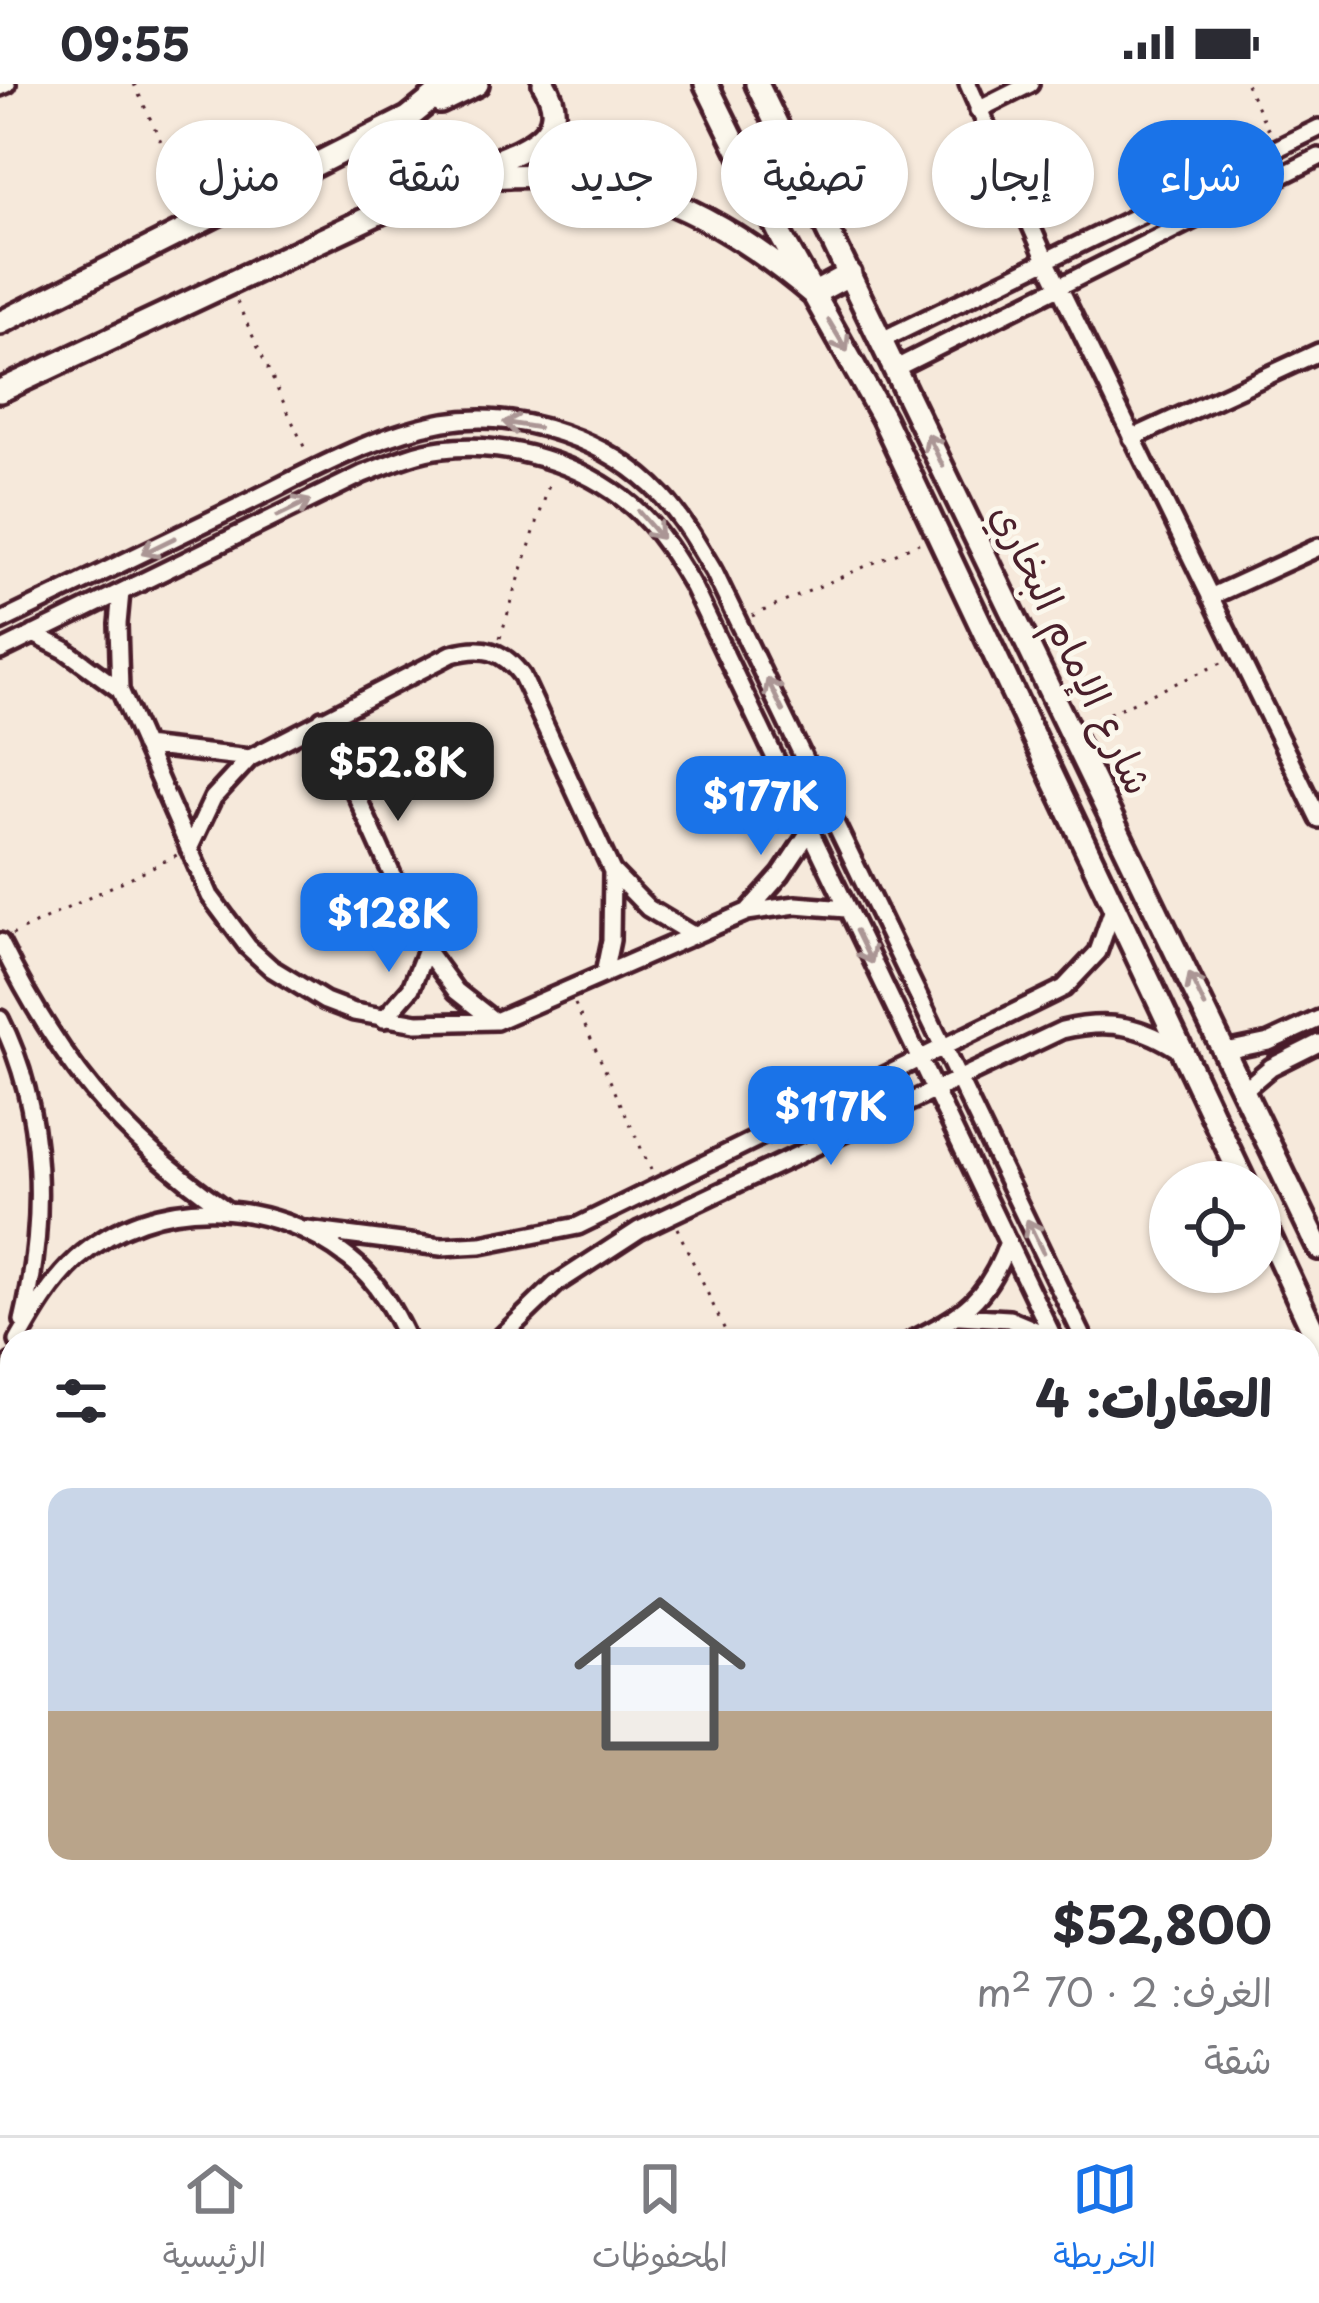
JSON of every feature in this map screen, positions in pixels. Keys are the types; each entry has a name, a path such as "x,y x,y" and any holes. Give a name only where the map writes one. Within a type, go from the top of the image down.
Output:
{"street":[{"path":"408,118 450,84"},
{"path":"323,162 477,84"},
{"path":"504,155 541,138 554,113 544,84"},
{"name":"شارع الإمام البخاري","path":"706,84 813,294 874,400 1234,1161"},
{"name":"شارع الإمام البخاري","path":"757,84 1319,1248"},
{"path":"968,84 1046,260 1319,819"},
{"path":"978,110 1030,84"},
{"path":"1284,145 1319,128"},
{"path":"896,368 1319,157"},
{"path":"504,174 595,180 689,209 734,233 813,294 850,274"},
{"path":"882,340 1118,225"},
{"path":"0,323 196,228"},
{"path":"0,392 347,228"},
{"path":"1132,438 1319,352"},
{"path":"0,622 369,445 446,422 483,419 534,425 572,437 632,470 687,527 740,622 1079,1329"},
{"path":"0,651 407,457 441,449 516,451 601,483 635,508 693,587 1050,1329"},
{"path":"1210,597 1319,548"},
{"path":"121,592 120,690 189,849 228,923 271,968 325,1001 417,1024 496,1021 746,912 796,905 846,909"},
{"path":"34,634 120,690"},
{"path":"189,849 213,798 250,758 452,654 473,648 512,661 522,676 612,871 648,908 693,935"},
{"path":"322,719 426,950 455,991 496,1021"},
{"path":"144,746 250,758"},
{"path":"746,912 781,874 809,832"},
{"path":"604,974 612,923 612,871"},
{"path":"307,1230 441,1246 482,1245 578,1226 1064,988 1098,952 1114,906"},
{"path":"0,941 36,1013 92,1093 162,1162 225,1209"},
{"path":"384,1019 411,988 426,950"},
{"path":"0,1019 20,1070 37,1160 36,1251 20,1329"},
{"path":"1226,1052 1269,1042 1319,1019"},
{"path":"509,1329 556,1283 610,1247 1062,1030 1094,1023 1142,1029 1184,1053"},
{"path":"1245,1089 1271,1067 1319,1043"},
{"path":"25,1329 44,1295 79,1257 123,1229 173,1213 225,1209 267,1215 307,1230 353,1261 390,1303 402,1329"},
{"path":"935,1329 960,1316 990,1283 1008,1242"},
{"path":"1281,1261 1312,1329"},
{"path":"960,1316 1009,1319 1032,1329"}],"path":[{"path":"134,84 156,131"},
{"path":"1246,84 1263,120"},
{"path":"228,284 315,470"},
{"path":"496,652 556,464"},
{"path":"740,622 938,534"},
{"path":"1071,730 1239,655"},
{"path":"0,941 189,849"},
{"path":"568,989 659,1188"},
{"path":"671,1215 724,1329"}]}
